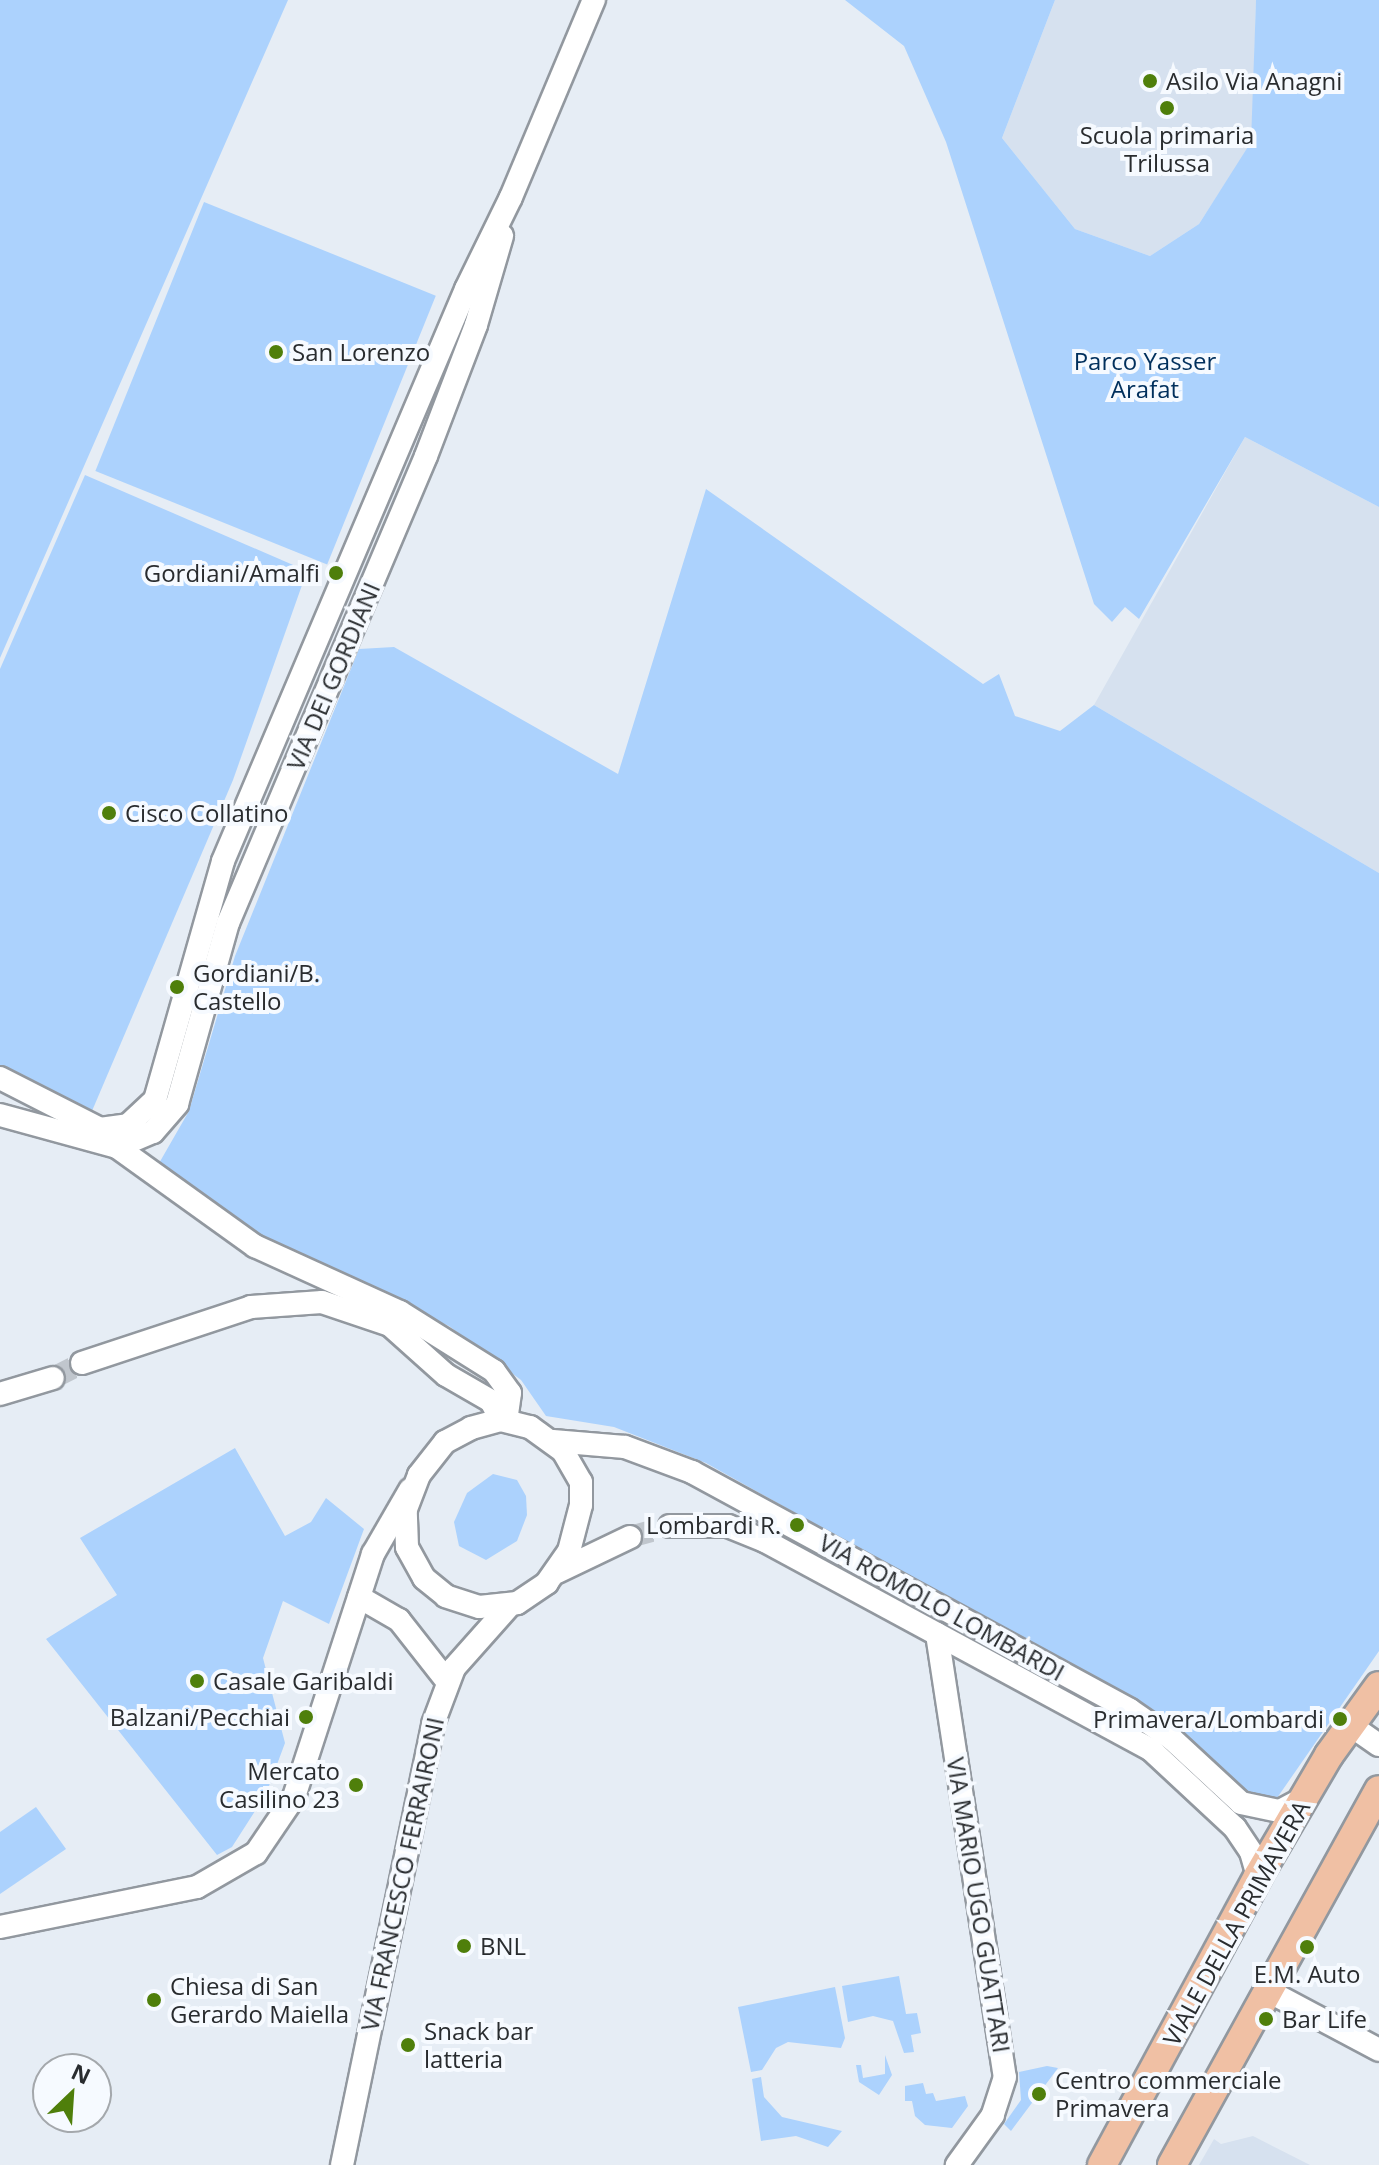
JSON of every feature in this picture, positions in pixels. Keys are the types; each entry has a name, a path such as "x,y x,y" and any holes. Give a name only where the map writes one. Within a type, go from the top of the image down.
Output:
{"main road":[{"name":"VIALE DELLA PRIMAVERA","path":"1102,2165 1258,1876 1350,1725 1379,1686"},
{"path":"1172,2165 1379,1790"}],"street":[{"name":"VIA DEI GORDIANI","path":"0,1078 100,1129 128,1125 155,1100 205,913 230,843 466,289 511,197 594,0"},
{"name":"VIA DEI GORDIANI","path":"117,1147 153,1132 179,1099 228,923 467,351 511,197"},
{"path":"0,1115 117,1147 255,1246 400,1312 494,1371 510,1393 504,1420"},
{"path":"82,1363 239,1310 322,1302 390,1325 446,1375 491,1401 504,1420 553,1441 574,1467 582,1492 574,1535 556,1573"},
{"path":"0,1394 53,1378"},
{"path":"2,1926 197,1887 256,1853 279,1825 299,1785 378,1541 410,1490 450,1438 504,1420"},
{"name":"VIA ROMOLO LOMBARDI","path":"553,1441 625,1447 692,1472 1130,1710 1172,1739 1241,1803 1280,1811 1304,1798"},
{"path":"410,1490 405,1537 424,1578 466,1604 510,1605 534,1594 556,1573 591,1556 632,1543"},
{"name":"VIA ROMOLO LOMBARDI","path":"672,1530 698,1524 753,1535 1165,1760 1235,1828 1258,1876"},
{"path":"359,1597 399,1620 446,1680"},
{"name":"VIA FRANCESCO FERRAIRONI","path":"342,2165 420,1773 446,1680 510,1605"},
{"name":"VIA MARIO UGO GUATTARI","path":"937,1634 1005,2077 993,2115 957,2165"},
{"path":"1350,1725 1379,1745"},
{"path":"1270,1992 1379,2050"}],"shaded area":[{"path":"1055,0 1256,0 1252,142 1199,224 1150,256 1075,229 1002,138"},
{"path":"1245,437 1379,507 1379,873 1094,705"},
{"path":"1253,2136 1310,2165 1199,2165 1214,2139 1221,2144"}],"green space":[{"path":"0,0 288,0 0,658"},
{"name":"Parco Yasser Arafat","path":"845,0 1055,0 1002,138 1075,229 1150,256 1199,224 1251,142 1256,0 1379,0 1379,507 1245,437 1139,619 1125,607 1112,622 1094,604 946,142 904,46"},
{"name":"San Lorenzo","path":"204,202 436,296 327,565 95,471"},
{"name":"Cisco Collatino","path":"85,475 307,571 233,780 92,1111 0,1065 0,669"},
{"path":"706,489 983,684 999,674 1015,716 1060,731 1094,705 1379,873 1379,1651 1277,1798 1268,1801 1247,1794 1171,1723 706,1463 614,1427 546,1416 521,1380 449,1326 283,1251 220,1214 158,1165 189,1111 235,956 359,649 394,647 618,774"},
{"path":"235,1448 285,1536 311,1522 326,1498 364,1529 329,1624 283,1601 263,1658 285,1743 266,1794 232,1847 217,1855 46,1639 117,1595 80,1538"},
{"path":"493,1474 517,1480 526,1496 527,1515 517,1541 486,1560 459,1546 454,1522 467,1493"},
{"path":"36,1807 66,1849 0,1894 0,1832"},
{"path":"899,1976 906,2014 917,2013 921,2033 911,2035 914,2052 904,2053 893,2021 873,2016 848,2022 842,1986"},
{"path":"835,1987 845,2038 841,2048 788,2042 776,2048 762,2070 751,2072 738,2007"},
{"path":"885,2055 892,2075 879,2095 859,2082 856,2065 861,2065 863,2078 885,2074"},
{"path":"1047,2066 1058,2068 1011,2131 1004,2124 1021,2100 1019,2072"},
{"path":"761,2077 764,2097 782,2117 842,2131 828,2147 796,2136 761,2141 752,2079"},
{"path":"923,2083 926,2094 933,2093 936,2101 965,2096 968,2106 952,2128 925,2125 915,2116 912,2101 905,2101 905,2086"}],"tunnel":[{"path":"53,1378 82,1363"},
{"path":"630,1537 670,1526"}],"place":[{"name":"Asilo Via Anagni","path":"1150,81"},
{"name":"Scuola primaria Trilussa","path":"1167,108"},
{"name":"San Lorenzo","path":"276,352"},
{"name":"Gordiani/Amalfi","path":"336,573"},
{"name":"Cisco Collatino","path":"109,813"},
{"name":"Gordiani/B. Castello","path":"177,987"},
{"name":"Lombardi R.","path":"797,1525"},
{"name":"Casale Garibaldi","path":"197,1681"},
{"name":"Balzani/Pecchiai","path":"306,1717"},
{"name":"Primavera/Lombardi","path":"1340,1719"},
{"name":"Mercato Casilino 23","path":"356,1785"},
{"name":"BNL","path":"464,1946"},
{"name":"E.M. Auto","path":"1307,1947"},
{"name":"Chiesa di San Gerardo Maiella","path":"154,2000"},
{"name":"Bar Life","path":"1266,2019"},
{"name":"Snack bar latteria","path":"408,2045"},
{"name":"Centro commerciale Primavera","path":"1039,2094"}]}
